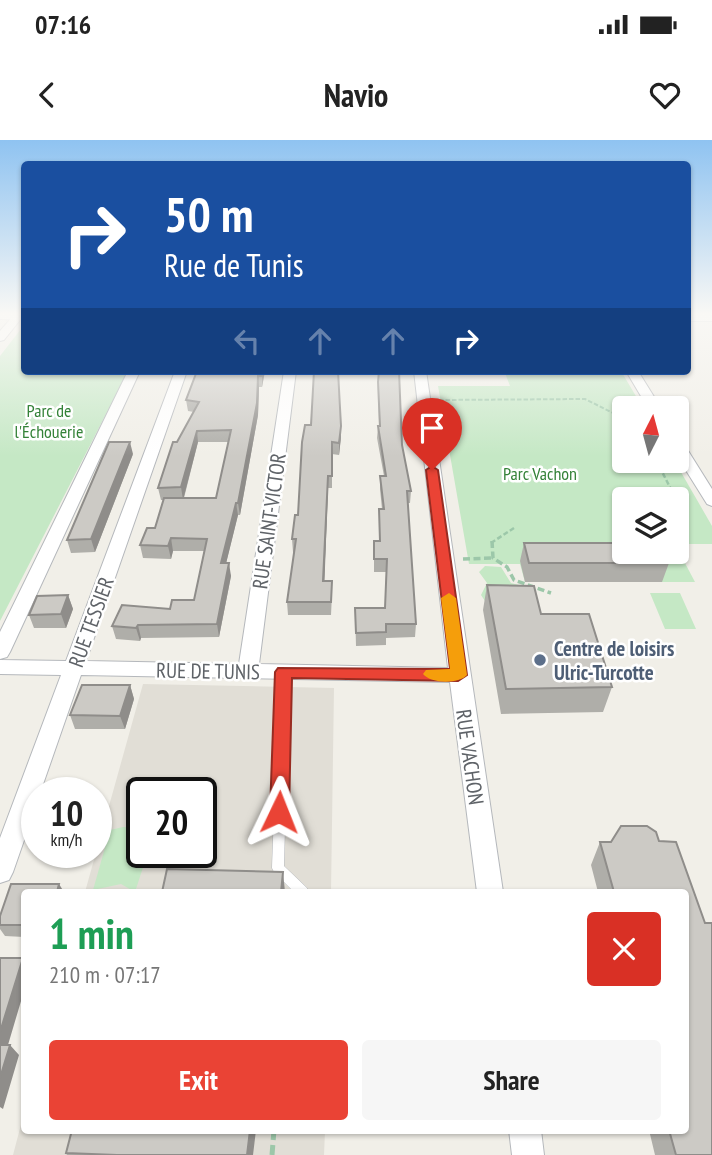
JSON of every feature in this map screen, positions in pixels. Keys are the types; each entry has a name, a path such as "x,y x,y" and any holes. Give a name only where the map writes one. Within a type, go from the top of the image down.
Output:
{"street":[{"path":"0,652 132,375"},
{"name":"RUE TESSIER","path":"0,872 75,670 179,375"},
{"name":"RUE SAINT-VICTOR","path":"248,671 289,375"},
{"name":"RUE VACHON","path":"421,375 458,675 490,889"},
{"path":"634,375 647,396"},
{"path":"690,465 712,501"},
{"name":"RUE DE TUNIS","path":"0,667 458,675"},
{"path":"525,1134 528,1155"}],"lane":[{"path":"284,672 278,868 299,889"}],"path":[{"path":"424,400 585,399 612,412"},
{"path":"493,558 491,542 513,528"},
{"path":"444,559 493,558 507,567 514,580 551,593"},
{"path":"272,1155 274,1134"}],"shaded area":[{"path":"143,684 334,688 331,889 86,889 92,868 112,868 112,795"},
{"path":"21,1124 21,1134 325,1134 324,1155 13,1155"}],"green space":[{"name":"Parc de l'Échouerie","path":"0,361 21,361 21,375 126,375 0,621"},
{"name":"Parc Vachon","path":"506,375 623,375 636,396 612,396 612,473 681,473 712,526 712,544 689,544 689,487 612,487 612,564 685,564 695,582 525,582 520,564 469,564 438,386 510,386"},
{"path":"485,566 501,567 511,583 523,586 487,604 481,595 487,583 479,572"},
{"path":"650,593 680,593 696,629 665,629"},
{"path":"126,827 126,868 143,868 136,889 121,884 93,889 99,868 112,868 112,830"}],"building":[{"path":"195,375 262,375 258,376 257,403 238,503 221,563 229,563 217,624 138,625 136,628 112,626 122,605 170,609 172,600 194,600 207,539 171,538 168,546 140,545 147,528 155,528 164,498 216,498 231,430 197,431 181,487 158,488 173,442 177,442 199,402 186,400"},
{"path":"314,375 338,375 341,426 339,443 332,442 332,476 328,476 323,581 332,581 331,602 287,602 296,539 292,539 295,515 298,515 302,442 305,425 311,425"},
{"path":"379,375 399,375 402,445 411,491 407,491 416,624 386,624 386,632 356,633 355,608 385,608 387,559 374,559 374,541 380,541 379,509 384,509 380,476 386,476 378,426"},
{"path":"109,442 130,442 91,539 67,540"},
{"path":"524,543 612,543 612,563 529,563"},
{"name":"Centre de loisirs Ulric-Turcotte","path":"487,585 534,586 541,614 589,614 612,687 506,689"},
{"path":"68,595 61,614 29,615 37,596"},
{"path":"82,685 130,685 120,716 70,715"},
{"path":"621,826 647,826 656,832 659,841 676,842 705,923 712,923 712,1155 676,1155 670,1134 689,1134 689,889 613,889 600,842 611,842"},
{"path":"167,869 283,872 281,889 163,889"},
{"path":"11,884 59,884 58,889 21,889 21,925 0,925 0,916"},
{"path":"0,958 21,958 21,964 0,1032"},
{"path":"0,1045 10,1045 0,1078"},
{"path":"71,1134 250,1134 247,1155 66,1153"}],"slow traffic":[{"path":"432,674 458,675 449,598"}],"place":[{"name":"Centre de loisirs Ulric-Turcotte","path":"540,660"}],"route":[{"path":"279,812 284,672 458,675 432,470"}]}
